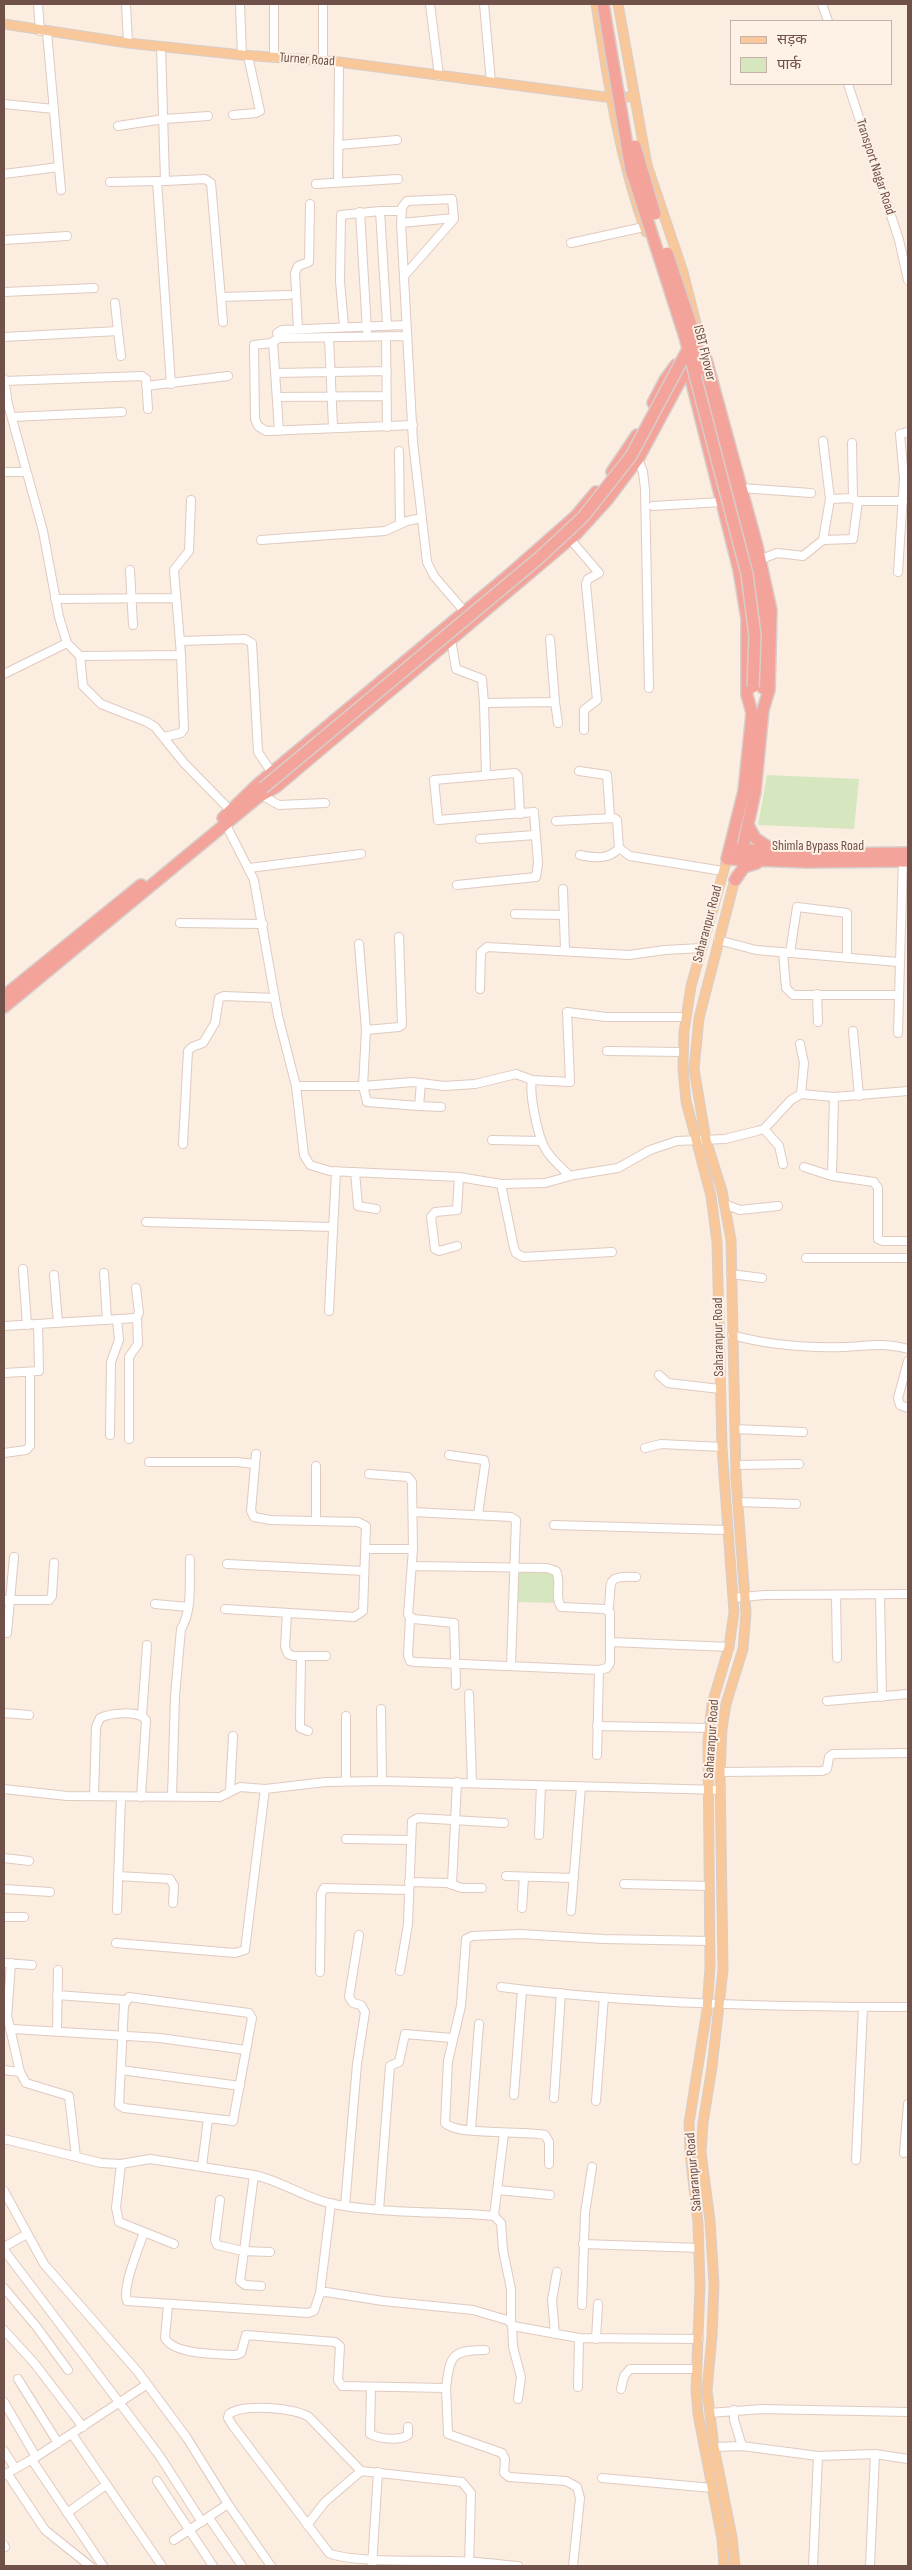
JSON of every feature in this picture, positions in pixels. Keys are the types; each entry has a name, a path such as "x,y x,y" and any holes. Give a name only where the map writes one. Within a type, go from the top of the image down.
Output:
{"highway":[{"name":"ISBT Flyover","path":"603,4 631,169 659,252 686,359 748,574 755,636 758,688"},
{"name":"ISBT Flyover","path":"610,4 638,165 694,334 755,573 762,607 758,712"},
{"path":"246,795 276,787 570,539 607,500 638,459 692,347 704,354 741,488 771,610 769,690 758,712 744,791 728,853"},
{"path":"686,359 700,369 704,354"},
{"path":"686,359 696,405 739,570 747,619 747,695 758,712 758,772 741,855"},
{"path":"227,818 246,795 576,516 597,492 633,442 665,380 686,359"},
{"path":"4,1007 227,818 263,792 531,564 583,517 631,456 686,359"},
{"path":"748,825 761,844 777,853"},
{"name":"Shimla Bypass Road","path":"728,853 766,861 905,857"},
{"name":"Shimla Bypass Road","path":"741,855 777,853 905,857"},
{"path":"735,880 749,864 766,861"},
{"path":"4,996 144,887"}],"main road":[{"path":"596,4 610,97 627,176 665,286 686,359"},
{"path":"618,4 633,97 647,165 682,272 704,354"},
{"name":"Turner Road","path":"4,24 128,43 245,56 338,62 610,97 633,97"},
{"name":"Saharanpur Road","path":"724,2566 722,2539 698,2414 699,2248 690,2153 690,2123 708,2002 710,1941 708,1789 712,1704 729,1647 734,1612 726,1530 722,1447 717,1242 711,1196 694,1140 686,1101 683,1052 686,1017 701,948 728,853"},
{"name":"Saharanpur Road","path":"735,2566 732,2537 714,2447 707,2390 714,2284 710,2221 701,2152 703,2122 723,1970 720,1772 726,1704 744,1639 745,1597 736,1465 731,1240 724,1204 706,1140 694,1069 699,1018 741,855"},
{"path":"722,2539 732,2537"}],"street":[{"path":"38,4 44,31 54,109 61,190"},
{"path":"126,4 128,43"},
{"path":"233,115 256,114 260,110 245,56 240,4"},
{"path":"274,4 274,58"},
{"path":"322,4 323,61"},
{"path":"430,4 439,76"},
{"path":"484,4 491,82"},
{"path":"822,4 828,20"},
{"path":"161,46 164,119 161,181 171,384"},
{"path":"338,62 338,182"},
{"name":"Transport Nagar Road","path":"848,85 899,240 908,280"},
{"path":"4,104 54,109"},
{"path":"118,126 164,119 208,116"},
{"path":"339,145 397,140"},
{"path":"4,174 59,167"},
{"path":"110,182 205,179 211,183 223,322"},
{"path":"316,184 398,179"},
{"path":"404,276 454,218 454,201 450,198 407,201 401,211 401,223 406,336 428,567 464,611"},
{"path":"298,329 295,273 298,266 309,262 310,204"},
{"path":"380,211 387,325"},
{"path":"344,326 340,281 340,218 344,214 360,212 401,211"},
{"path":"360,212 367,337"},
{"path":"401,223 454,218"},
{"path":"571,243 644,226"},
{"path":"4,240 67,236"},
{"path":"4,292 94,288"},
{"path":"221,297 289,295"},
{"path":"115,303 121,356"},
{"path":"279,431 276,340 278,332 344,326 406,325"},
{"path":"322,328 326,338 331,372 333,427"},
{"path":"4,337 118,331"},
{"path":"406,336 276,340 253,346 255,419 258,426 264,430 279,431 333,427 413,425"},
{"path":"386,337 387,427"},
{"path":"277,373 387,371"},
{"path":"148,409 146,379 142,376 4,380 26,472 43,531 55,599 66,643 80,656 82,682 91,696 107,707 147,722 164,736 227,818 254,880 275,998 296,1086 302,1144 306,1161 313,1167 336,1171 460,1177 501,1184 545,1183 570,1176 618,1168 663,1144 724,1139 764,1129 791,1100 801,1094 834,1097 908,1091"},
{"path":"146,386 228,376"},
{"path":"277,397 332,394 386,396"},
{"path":"12,417 122,412"},
{"path":"898,572 904,479 900,434 908,432"},
{"path":"823,441 830,499 823,540"},
{"path":"759,560 777,553 803,556 823,540 853,540 855,500 852,443"},
{"path":"399,451 400,524"},
{"path":"638,459 643,472 645,489 649,688"},
{"path":"4,472 26,472"},
{"path":"741,488 811,493"},
{"path":"830,499 903,501"},
{"path":"164,736 181,733 184,729 181,655 174,570 189,551 191,500"},
{"path":"654,506 721,502"},
{"path":"261,540 384,531 422,518"},
{"path":"570,539 599,573 588,579 586,584 597,700 593,705 584,709 584,730"},
{"path":"130,570 133,625"},
{"path":"55,599 176,598"},
{"path":"180,641 245,639 252,643 258,752 272,773"},
{"path":"451,639 455,667 460,672 482,679 486,775"},
{"path":"550,639 558,724"},
{"path":"4,674 66,643"},
{"path":"80,656 181,655"},
{"path":"484,703 555,702"},
{"path":"579,771 607,775 610,817"},
{"path":"457,885 535,878 538,863 534,812 520,814 438,819 434,780 516,774 520,814"},
{"path":"263,792 279,805 325,803"},
{"path":"556,821 610,817 617,820 619,848 612,855 580,854"},
{"path":"480,840 535,835"},
{"path":"619,848 634,858 723,871"},
{"path":"249,868 360,854"},
{"path":"898,1033 898,962 905,857"},
{"path":"563,889 565,950"},
{"path":"847,958 847,913 797,907 786,953 787,991 795,995 898,995"},
{"path":"515,914 564,915"},
{"path":"180,923 263,924"},
{"path":"366,1030 399,1027 402,1025 399,936"},
{"path":"718,940 743,948 898,962"},
{"path":"359,944 366,1030 363,1086 366,1102 441,1107"},
{"path":"480,989 481,955 484,948 565,950 587,954 629,955 701,948"},
{"path":"817,994 818,1022"},
{"path":"183,1144 188,1051 192,1047 203,1043 208,1032 214,1027 219,998 224,996 275,998"},
{"path":"296,1086 363,1086 413,1082 444,1086 480,1084 516,1074 532,1080 571,1081 567,1012 606,1017 686,1017"},
{"path":"853,1031 859,1096"},
{"path":"800,1044 804,1062 801,1094"},
{"path":"607,1051 683,1052"},
{"path":"532,1080 532,1092 541,1141 550,1155 570,1176"},
{"path":"420,1083 420,1106"},
{"path":"832,1176 834,1097"},
{"path":"764,1129 779,1146 783,1164"},
{"path":"492,1140 541,1141"},
{"path":"804,1167 832,1176 876,1184 878,1188 878,1239 908,1241"},
{"path":"329,1311 336,1171"},
{"path":"355,1172 358,1206 376,1208"},
{"path":"457,1246 439,1251 435,1249 431,1217 435,1212 457,1210 460,1177"},
{"path":"501,1184 514,1248 518,1255 523,1257 612,1252"},
{"path":"724,1204 740,1210 778,1206"},
{"path":"146,1222 333,1227"},
{"path":"806,1258 908,1258"},
{"path":"23,1269 27,1324"},
{"path":"104,1273 107,1320"},
{"path":"731,1274 762,1278"},
{"path":"54,1275 58,1323"},
{"path":"129,1440 129,1359 138,1344 137,1317 139,1313 136,1288"},
{"path":"4,1326 137,1317"},
{"path":"110,1434 111,1362 119,1340 117,1319"},
{"path":"4,1373 38,1373 41,1367 38,1324"},
{"path":"732,1335 777,1344 842,1347 870,1344 908,1349"},
{"path":"908,1360 898,1398 900,1405 908,1408"},
{"path":"4,1452 26,1450 30,1446 30,1373"},
{"path":"659,1374 668,1383 720,1389"},
{"path":"735,1429 803,1432"},
{"path":"645,1448 661,1444 722,1447"},
{"path":"225,1610 354,1617 360,1615 364,1608 367,1529 361,1523 316,1520 270,1520 254,1516 251,1511 256,1454"},
{"path":"449,1455 484,1460 485,1465 478,1515"},
{"path":"149,1462 237,1462 255,1464"},
{"path":"736,1465 799,1464"},
{"path":"316,1466 316,1520"},
{"path":"368,1474 410,1479 413,1512 413,1549 408,1611 410,1618 408,1650 410,1661 599,1670 609,1666 611,1642 610,1615 608,1610 610,1584 619,1576 636,1577"},
{"path":"738,1502 796,1504"},
{"path":"413,1512 511,1517 516,1520 511,1666"},
{"path":"554,1525 726,1530"},
{"path":"366,1549 413,1549"},
{"path":"6,1633 6,1600 14,1557"},
{"path":"172,1796 177,1670 181,1629 185,1624 188,1607 190,1559"},
{"path":"6,1600 49,1600 52,1596 54,1563"},
{"path":"227,1564 364,1571"},
{"path":"412,1566 547,1568 556,1571 558,1577 558,1601 561,1607 608,1610"},
{"path":"733,1598 908,1594"},
{"path":"836,1595 837,1658"},
{"path":"880,1596 882,1697"},
{"path":"155,1604 188,1607"},
{"path":"287,1613 286,1650 290,1655 326,1656"},
{"path":"410,1618 454,1624 456,1685"},
{"path":"611,1642 729,1647"},
{"path":"141,1797 146,1726 142,1716 147,1645"},
{"path":"301,1656 300,1728 308,1731"},
{"path":"597,1755 599,1670"},
{"path":"469,1694 472,1782"},
{"path":"827,1701 908,1694"},
{"path":"381,1710 382,1781"},
{"path":"4,1713 29,1715"},
{"path":"94,1796 97,1722 110,1714 142,1716"},
{"path":"346,1716 346,1781"},
{"path":"597,1726 710,1728"},
{"path":"230,1792 233,1736"},
{"path":"720,1772 822,1771 827,1768 829,1758 833,1754 908,1753"},
{"path":"4,1789 30,1794 121,1797 220,1797 240,1787 265,1789 346,1781 382,1781 721,1790"},
{"path":"452,1884 457,1782"},
{"path":"539,1835 541,1785"},
{"path":"571,1910 581,1787"},
{"path":"116,1943 234,1953 245,1950 265,1789"},
{"path":"117,1910 121,1797"},
{"path":"400,1971 407,1935 410,1840 414,1819 504,1823"},
{"path":"346,1839 410,1840"},
{"path":"4,1858 29,1861"},
{"path":"118,1876 170,1879 174,1886 173,1903"},
{"path":"506,1876 574,1878"},
{"path":"522,1908 524,1877"},
{"path":"320,1972 321,1894 324,1888 452,1884 462,1888 482,1888"},
{"path":"624,1884 708,1886"},
{"path":"4,1888 50,1892"},
{"path":"4,1916 24,1917"},
{"path":"549,2164 549,2142 545,2134 504,2133 450,2127 444,2120 452,2038 460,2006 464,1942 469,1936 520,1934 603,1939 710,1941"},
{"path":"344,2206 357,2064 366,2012 361,2005 353,2003 349,1997 359,1935"},
{"path":"32,1965 8,1963 5,2017 10,2028 20,2072 29,2084 69,2096 76,2157"},
{"path":"57,2030 58,1970"},
{"path":"502,1987 604,1997 908,2008"},
{"path":"514,2095 522,1990"},
{"path":"554,2098 561,1994"},
{"path":"57,1995 125,2000 129,1997 249,2012 252,2018 233,2121 121,2107 118,2102 125,2000"},
{"path":"596,2101 604,1997"},
{"path":"856,2160 863,2007"},
{"path":"471,2129 479,2024"},
{"path":"10,2028 123,2035 246,2050"},
{"path":"380,2210 390,2066 399,2062 404,2034 452,2038"},
{"path":"4,2070 20,2072"},
{"path":"121,2070 158,2073 240,2086"},
{"path":"904,2154 908,2103"},
{"path":"202,2166 208,2119"},
{"path":"494,2216 504,2133"},
{"path":"5,2142 101,2162 120,2164 150,2159 271,2178 308,2198 344,2206 380,2210 494,2216 501,2223 502,2250 511,2289 513,2347 521,2377 518,2399"},
{"path":"120,2164 116,2208 117,2218 122,2224 174,2244"},
{"path":"582,2305 583,2244 592,2167"},
{"path":"254,2175 240,2281 245,2285 261,2286"},
{"path":"498,2190 550,2195"},
{"path":"4,2191 44,2264 122,2352 187,2438 228,2504 271,2566"},
{"path":"220,2200 216,2243 243,2251 270,2252"},
{"path":"144,2232 128,2283 126,2298 131,2302 308,2313 314,2311 320,2294 331,2204"},
{"path":"27,2234 4,2248 242,2566"},
{"path":"583,2244 699,2248"},
{"path":"554,2334 552,2300 557,2272"},
{"path":"4,2288 36,2326 68,2370"},
{"path":"320,2294 326,2292 382,2302 473,2310 512,2324 579,2338 699,2338"},
{"path":"596,2338 598,2304"},
{"path":"168,2305 165,2338 174,2348 236,2355 241,2352 244,2337 249,2335 335,2342 340,2346 340,2385 446,2388"},
{"path":"4,2330 35,2364 83,2427"},
{"path":"578,2387 579,2338"},
{"path":"4,2344 12,2339"},
{"path":"485,2350 464,2350 456,2354 449,2362 446,2388 448,2434 502,2453 505,2459 504,2473 509,2477 566,2481 577,2487 580,2498 573,2566"},
{"path":"621,2389 626,2372 630,2369 697,2369"},
{"path":"18,2379 58,2443"},
{"path":"90,2566 45,2530 5,2474 34,2459 146,2385"},
{"path":"371,2387 370,2434 381,2437 404,2438 408,2435 408,2427"},
{"path":"4,2402 34,2459 103,2566"},
{"path":"469,2564 471,2493 466,2484 361,2471 302,2412 281,2409 239,2409 229,2414 230,2422 329,2553 336,2556 372,2562 518,2566"},
{"path":"734,2410 734,2420 742,2446"},
{"path":"709,2413 734,2410 908,2412"},
{"path":"72,2434 162,2566"},
{"path":"714,2447 742,2446 818,2456 875,2454 908,2460"},
{"path":"4,2452 15,2468"},
{"path":"870,2566 875,2454"},
{"path":"813,2566 818,2456"},
{"path":"307,2525 325,2502 361,2471"},
{"path":"372,2562 378,2472"},
{"path":"602,2478 712,2488"},
{"path":"158,2480 214,2566"},
{"path":"67,2512 106,2485"},
{"path":"174,2540 228,2504"}],"green space":[{"path":"767,775 859,779 854,829 758,825"},
{"path":"518,1572 556,1573 555,1603 518,1602"}]}
